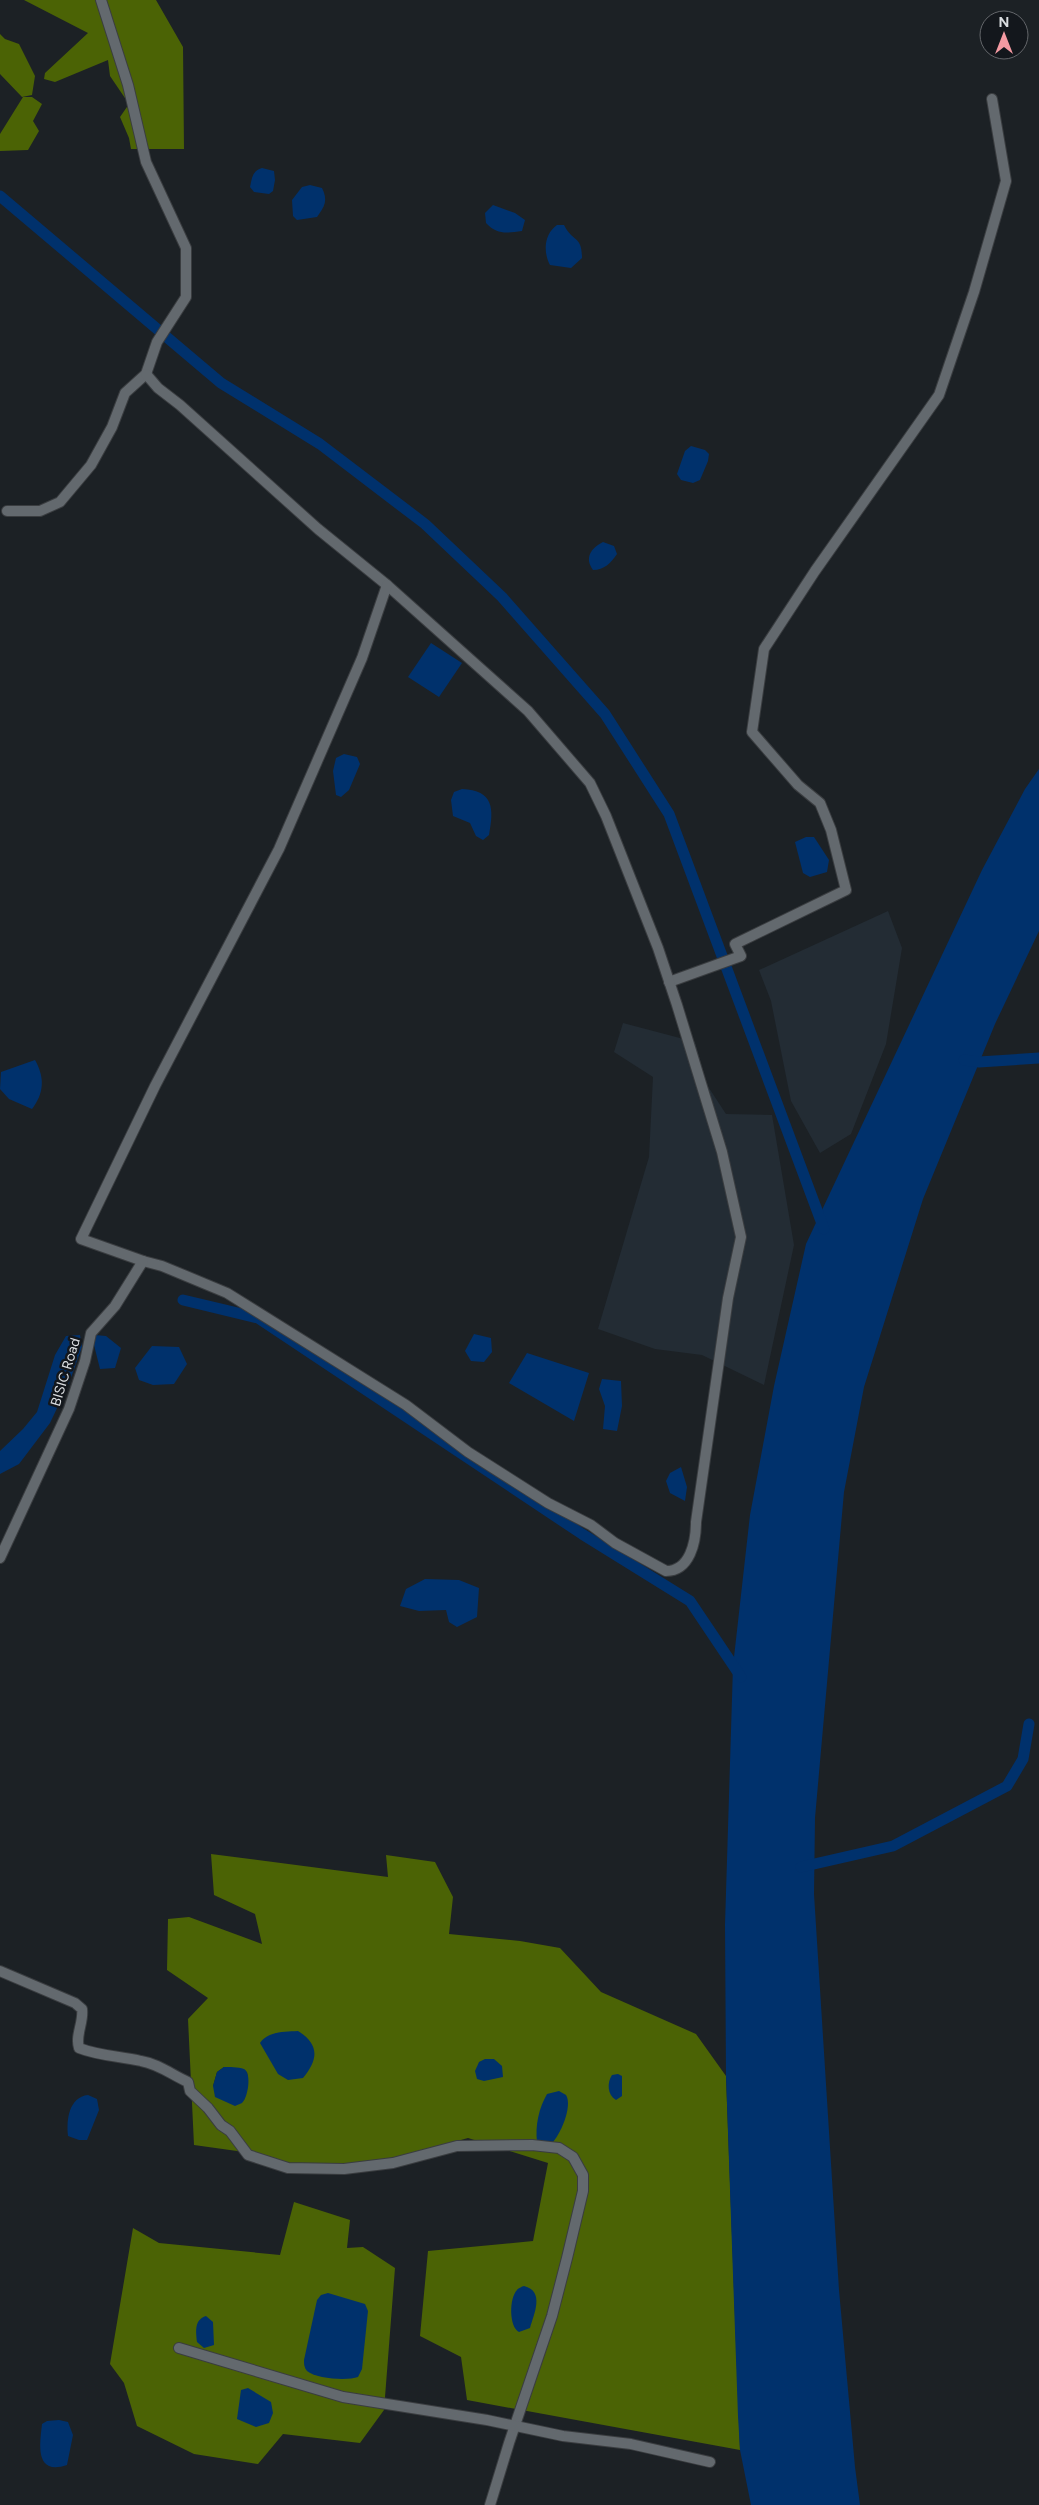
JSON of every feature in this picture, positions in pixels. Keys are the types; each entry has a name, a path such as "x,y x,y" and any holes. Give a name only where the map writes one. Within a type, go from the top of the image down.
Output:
{"street":[{"path":"7,512 40,512 60,502 90,464 112,427 125,393 146,374 157,342 186,297 186,248 146,162 128,85 101,0"},
{"path":"669,982 741,956 735,944 846,890 831,830 820,803 798,784 752,732 764,649 815,570 940,395 974,292 1006,181 992,99"},
{"path":"146,374 158,388 180,405 318,528 387,585 528,711 590,783 629,875 669,982 722,1152 741,1237 728,1298 715,1383 696,1522 696,1536 682,1568 676,1571 666,1571 615,1543 591,1525 548,1504 468,1452 406,1405 227,1293 162,1266 81,1239 172,1052 278,849 362,658 387,585"},
{"name":"BISIC Road","path":"0,1558 69,1409 85,1361 91,1333 115,1306 143,1261"},
{"path":"0,1971 75,2003 82,2009 83,2017 77,2042 79,2048 93,2054 142,2061 163,2067 188,2082 190,2090 208,2108 221,2125 230,2131 248,2155 268,2162 288,2168 344,2169 393,2163 457,2146 499,2144 559,2148 573,2157 583,2175 583,2191 552,2316 490,2505"},
{"path":"179,2348 343,2397 563,2436 631,2444 710,2462"}],"shaded area":[{"path":"888,911 902,948 886,1044 851,1134 820,1153 791,1101 771,1001 759,970"},
{"path":"623,1023 695,1042 707,1085 726,1114 772,1115 794,1245 764,1385 702,1355 655,1349 598,1329 649,1157 653,1077 614,1052"}],"green space":[{"path":"24,0 156,0 183,47 184,149 131,149 129,138 120,117 129,104 110,76 108,60 55,82 44,79 45,73 88,33"},
{"path":"0,34 5,39 19,44 35,76 32,95 22,97 0,74"},
{"path":"23,97 32,97 42,104 33,121 39,131 28,150 0,151 0,134"},
{"path":"211,1854 388,1877 386,1855 435,1862 453,1897 449,1934 520,1941 560,1948 601,1992 696,2034 726,2076 740,2450 467,2400 461,2357 420,2336 428,2251 533,2241 548,2163 468,2138 372,2165 287,2166 237,2151 194,2145 188,2019 208,1998 167,1970 168,1919 189,1917 262,1944 255,1914 214,1895","holes":["224,2067 247,2072 248,2080 244,2100 213,2086 217,2072"]},
{"path":"294,2202 350,2220 347,2248 363,2247 395,2268 384,2410 360,2443 283,2434 258,2464 194,2454 137,2426 124,2383 110,2364 133,2228 159,2243 280,2255"}],"water":[{"path":"262,168 274,171 273,191 269,194 254,192 250,187 254,173"},
{"path":"310,185 322,188 325,196 324,206 317,217 297,220 293,216 292,200 302,187"},
{"path":"493,205 515,213 525,220 522,231 503,232 490,227 486,223 485,213"},
{"path":"557,225 564,225 567,231 579,242 582,251 582,258 571,268 550,265 546,255 547,238"},
{"path":"691,446 705,450 709,454 700,480 693,483 681,480 677,474 685,451"},
{"path":"603,542 614,546 617,554 601,569 593,570 589,561 590,554 595,547"},
{"path":"431,643 462,663 439,697 408,677"},
{"path":"344,754 357,757 360,764 349,790 341,797 336,795 333,771 336,758"},
{"path":"1039,769 1039,931 995,1024 923,1199 864,1387 844,1492 815,1818 814,1894 839,2290 860,2505 751,2505 740,2450 738,2416 726,2076 725,1925 733,1666 750,1515 774,1386 806,1244 982,870 1025,789"},
{"path":"462,789 480,793 486,797 489,803 491,817 489,835 483,840 476,836 470,823 453,816 451,800 454,792"},
{"path":"806,837 814,837 829,860 827,872 810,877 803,873 795,842"},
{"path":"35,1060 42,1079 42,1085 39,1097 32,1109 9,1099 0,1089 1,1072"},
{"path":"474,1334 491,1338 492,1352 484,1362 471,1361 465,1351"},
{"path":"80,1335 82,1347 69,1383 50,1423 19,1464 0,1474 0,1451 23,1429 37,1412 55,1355 66,1336"},
{"path":"95,1335 106,1336 121,1348 115,1368 100,1369 94,1345"},
{"path":"152,1346 179,1347 187,1364 174,1384 153,1385 139,1380 135,1368"},
{"path":"527,1353 589,1373 574,1421 509,1383"},
{"path":"602,1379 621,1381 622,1406 617,1431 603,1429 605,1406 599,1389"},
{"path":"681,1467 687,1487 685,1501 670,1493 666,1481 670,1473"},
{"path":"425,1579 459,1580 479,1588 477,1617 457,1627 449,1622 446,1610 419,1611 400,1606 406,1589"},
{"path":"298,2031 310,2041 313,2047 314,2058 303,2078 288,2080 278,2074 260,2043 272,2034"},
{"path":"485,2059 494,2059 502,2066 503,2077 484,2081 477,2079 475,2071 479,2062"},
{"path":"224,2067 244,2069 248,2075 246,2096 242,2103 235,2106 215,2097 213,2086 217,2072"},
{"path":"618,2074 622,2076 622,2096 616,2100 609,2092 609,2085 612,2075"},
{"path":"559,2091 566,2095 568,2100 567,2113 562,2128 551,2144 537,2142 537,2123 544,2099 547,2094"},
{"path":"88,2095 97,2099 99,2110 87,2140 79,2140 68,2136 68,2117 70,2110 77,2100"},
{"path":"524,2286 534,2293 536,2304 530,2328 519,2332 513,2324 511,2305 514,2294"},
{"path":"328,2293 365,2304 368,2311 362,2369 358,2377 347,2379 317,2376 307,2371 305,2367 304,2360 317,2300 321,2295"},
{"path":"206,2316 213,2322 214,2345 204,2348 197,2342 196,2330 199,2320"},
{"path":"248,2388 271,2402 273,2413 269,2423 256,2427 237,2419 241,2390"},
{"path":"59,2420 68,2422 73,2435 67,2465 56,2467 49,2466 44,2462 41,2456 40,2440 42,2424 47,2421"}],"waterway":[{"path":"0,196 221,383 320,444 425,524 502,597 605,714 669,814 824,1229"},
{"path":"964,1060 979,1062 1039,1058"},
{"path":"183,1300 258,1318 582,1534 690,1601 741,1677"},
{"path":"801,1867 893,1846 1007,1786 1023,1759 1029,1724"}]}
